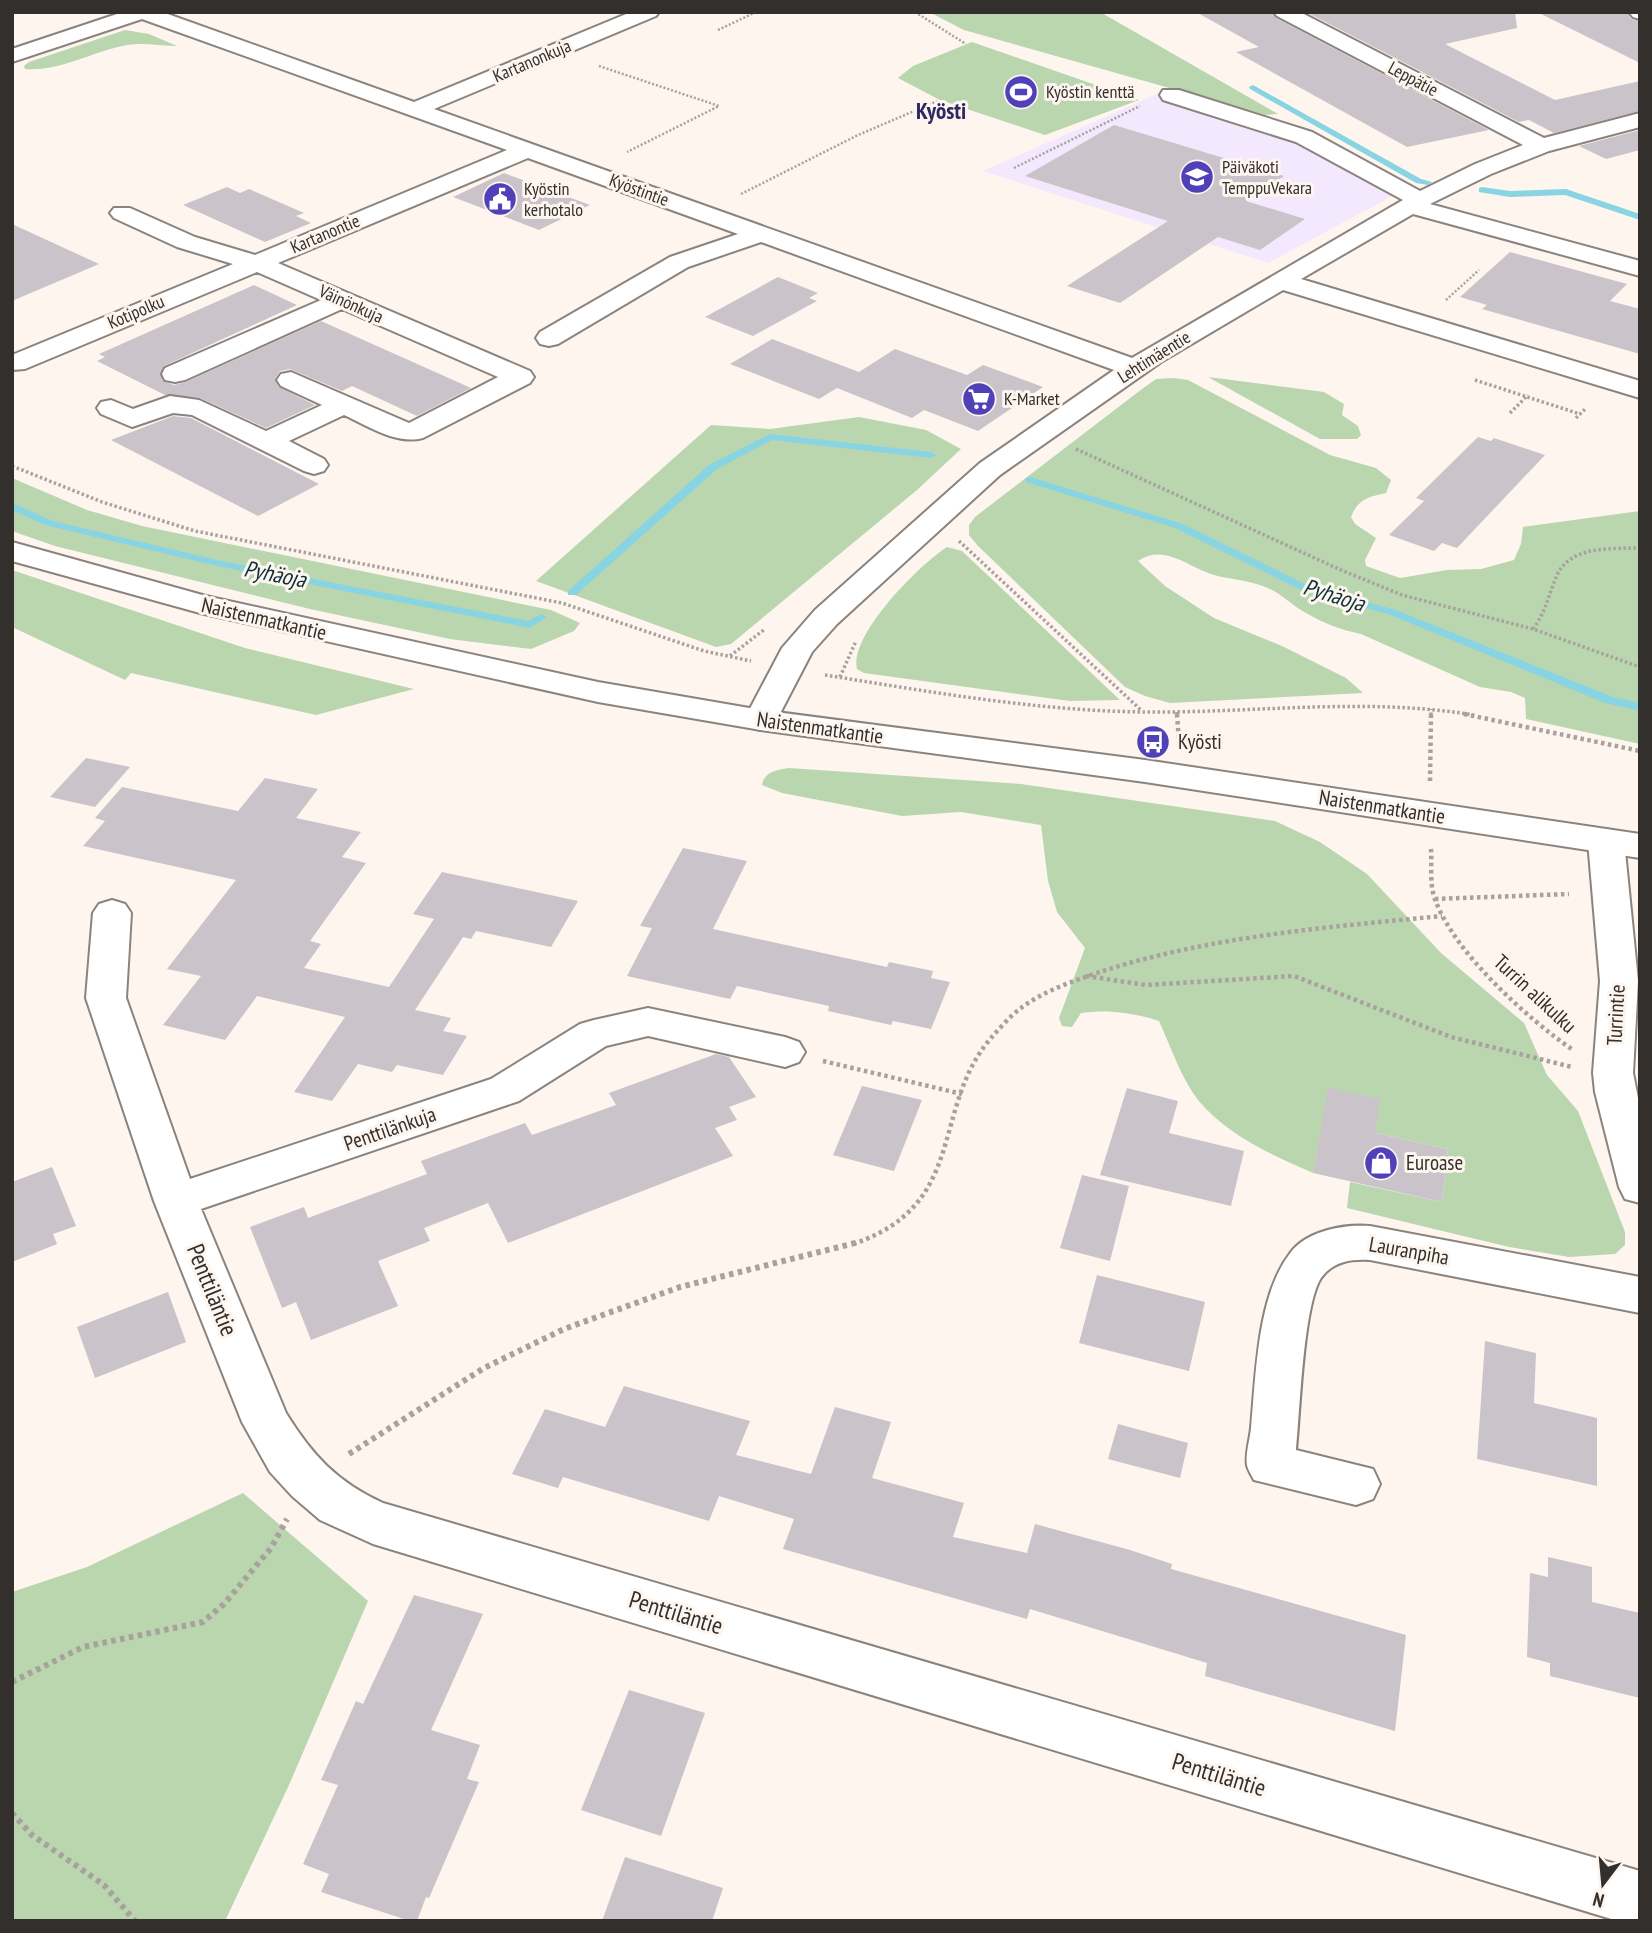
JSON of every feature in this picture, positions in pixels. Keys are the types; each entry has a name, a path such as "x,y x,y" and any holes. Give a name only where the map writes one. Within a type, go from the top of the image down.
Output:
{"street":[{"name":"Kyöstintie","path":"142,12 1135,368"},
{"path":"12,57 142,12"},
{"name":"Kartanonkuja","path":"416,109 649,12"},
{"name":"Leppätie","path":"1284,12 1541,146"},
{"path":"12,31 37,48"},
{"path":"1171,95 1304,137 1415,203 1640,269"},
{"name":"Lehtimäentie","path":"761,720 786,668 810,634 854,589 990,469 1135,368 1415,203 1483,169 1541,146 1640,120"},
{"name":"Kartanontie","path":"257,263 527,150"},
{"path":"122,214 186,242 257,263"},
{"path":"549,338 679,262 761,234"},
{"name":"Väinönkuja","path":"257,263 520,376 413,432 394,428 344,405"},
{"name":"Kotipolku","path":"16,363 257,263"},
{"path":"1280,281 1640,390"},
{"path":"174,373 342,300"},
{"path":"291,380 344,405"},
{"path":"111,408 132,419 170,404 199,408 314,466"},
{"path":"267,442 344,405"},
{"name":"Naistenmatkantie","path":"12,551 136,587 307,630 598,692 761,720 1145,771 1623,843"},
{"name":"Turrintie","path":"1623,843 1611,899 1629,982 1614,1075 1615,1092 1640,1187"},
{"name":"Penttiläntie","path":"112,913 106,998 176,1201 266,1422 287,1457 337,1505 373,1522 1640,1899"},
{"name":"Penttilänkuja","path":"176,1201 505,1090 594,1034 648,1022 785,1052"},
{"name":"Lauranpiha","path":"1356,1484 1271,1465 1289,1305 1299,1276 1306,1265 1324,1250 1352,1241 1370,1243 1640,1295"}],"path":[{"path":"718,30 757,12"},
{"path":"915,12 966,44"},
{"path":"591,64 719,106 619,156"},
{"path":"703,214 858,135 940,100"},
{"path":"1014,168 1150,103"},
{"path":"1470,384 1480,376"},
{"path":"1475,380 1580,414"},
{"path":"1576,418 1585,409"},
{"path":"1040,434 1402,595 1533,629 1640,667"},
{"path":"12,466 89,500 158,521 562,603 704,651 786,668 992,700 1144,712 1337,705 1431,709 1535,727 1640,751"},
{"path":"958,540 1144,712"},
{"path":"1533,629 1540,621 1550,599 1557,573 1569,559 1590,551 1640,548"},
{"path":"730,657 770,625"},
{"path":"1430,783 1431,709"},
{"path":"1177,712 1179,746"},
{"name":"Turrin alikulku","path":"1430,845 1434,899 1442,916 1492,981 1565,1045 1614,1075"},
{"path":"1434,899 1554,893 1611,899"},
{"path":"12,1682 83,1647 203,1622 224,1604 271,1548 309,1481 460,1382 531,1343 666,1291 835,1249 877,1234 920,1202 933,1184 962,1094 992,1035 1019,1010 1059,987 1085,976 1193,947 1442,916"},
{"path":"1085,976 1146,985 1294,976 1451,1037 1614,1075"},
{"path":"785,1052 962,1094"},
{"path":"12,1813 32,1835 104,1885 135,1921"}],"shaded area":[{"name":"Päiväkoti TemppuVekara","path":"1171,88 1318,133 1409,187 1268,263 983,171"}],"green space":[{"path":"929,12 1100,12 1278,114 1265,115 964,30"},
{"path":"125,30 149,34 177,46 127,45 64,64 25,69 24,66 29,62"},
{"name":"Kyöstin kenttä","path":"972,42 1139,100 1045,135 940,100 898,78 913,66"},
{"path":"1208,377 1324,392 1344,404 1342,415 1358,426 1361,435 1357,439 1320,439"},
{"path":"1156,379 1188,380 1330,455 1376,468 1391,480 1386,493 1364,500 1351,517 1355,524 1376,538 1365,560 1366,566 1400,578 1447,570 1481,569 1514,560 1521,544 1523,527 1640,511 1640,744 1526,719 1525,698 1511,692 1480,687 1361,634 1326,623 1264,586 1208,573 1178,559 1158,554 1138,561 1165,586 1214,618 1282,646 1346,678 1363,693 1170,703 1125,687 978,546 969,535 969,525 975,517 1142,389"},
{"path":"859,417 926,430 961,449 917,490 731,644 716,647 536,581 711,425 770,429"},
{"path":"12,478 87,510 142,526 551,610 580,623 574,631 531,649 450,639 310,609 55,546 12,531"},
{"path":"947,547 962,551 1120,700 1070,701 864,673 857,669 857,655 875,620 920,568"},
{"path":"12,570 245,648 414,689 316,715 131,673 125,680 12,627"},
{"path":"789,768 1021,784 1275,821 1320,842 1367,874 1441,953 1524,1023 1547,1075 1578,1111 1625,1232 1625,1245 1615,1254 1569,1257 1509,1247 1347,1208 1350,1182 1442,1202 1448,1149 1375,1133 1329,1088 1313,1173 1251,1143 1223,1124 1198,1100 1181,1072 1159,1021 1121,1012 1101,1011 1081,1013 1072,1027 1062,1026 1059,1018 1085,948 1057,912 1048,881 1041,825 961,812 902,816 782,793 762,785 769,774"},
{"path":"243,1493 368,1601 289,1785 225,1921 12,1921 12,1592 87,1567"}],"building":[{"path":"1196,12 1272,12 1276,18 1489,130 1407,147 1236,52 1259,47"},
{"path":"1306,12 1515,12 1517,28 1445,44 1555,100 1640,81 1640,111 1554,133 1529,120 1519,122"},
{"path":"1537,12 1627,12 1631,19 1640,21 1640,63"},
{"path":"1114,125 1284,176 1246,201 1305,219 1260,250 1218,237 1120,303 1067,286 1168,221 1025,176"},
{"path":"1640,130 1640,150 1606,159 1579,146"},
{"name":"Kyöstin kerhotalo","path":"504,173 590,205 539,230 453,197"},
{"path":"227,187 240,193 249,189 304,213 296,216 311,223 265,242 183,205"},
{"path":"12,224 99,264 12,301"},
{"path":"1510,252 1627,284 1610,301 1640,309 1640,354 1482,309 1487,305 1460,297"},
{"path":"778,277 818,293 809,298 817,301 753,336 705,317"},
{"path":"254,285 297,305 164,366 160,373 163,381 174,385 186,382 321,321 471,388 417,416 352,386 342,391 290,369 280,371 275,379 279,387 315,405 266,428 200,398 165,395 97,361 105,357 99,354"},
{"path":"772,339 859,372 895,349 967,375 983,365 1043,387 978,431 924,410 912,418 837,388 819,399 730,364"},
{"path":"173,416 191,418 319,484 258,516 111,440"},
{"path":"1478,437 1491,441 1494,438 1545,455 1457,548 1442,543 1434,551 1389,535 1424,501 1416,498"},
{"path":"86,758 130,767 95,807 50,797"},
{"path":"265,778 318,789 296,818 361,832 342,857 366,863 310,941 321,944 304,968 389,987 434,919 413,914 442,872 578,901 551,947 476,931 471,939 463,937 415,1010 451,1018 443,1031 467,1036 443,1075 397,1065 392,1072 358,1064 332,1101 294,1092 345,1017 257,996 225,1040 163,1025 201,976 167,969 236,880 83,846 105,821 95,818 122,787 238,811"},
{"path":"683,848 747,861 713,929 887,967 889,962 933,971 931,978 950,982 931,1029 893,1021 891,1025 828,1011 829,1006 737,986 730,999 627,976 652,928 640,926"},
{"path":"716,1054 729,1057 756,1097 729,1107 737,1120 715,1128 733,1156 508,1243 488,1203 424,1228 430,1241 378,1261 398,1306 311,1340 296,1302 282,1308 250,1227 304,1207 308,1218 427,1174 421,1161 525,1123 532,1135 616,1105 609,1093"},
{"path":"862,1086 922,1100 894,1171 833,1155"},
{"path":"1127,1088 1178,1101 1169,1133 1244,1151 1231,1206 1100,1175"},
{"path":"1328,1088 1380,1099 1375,1133 1448,1149 1442,1202 1313,1173"},
{"path":"52,1167 76,1226 53,1234 57,1244 12,1262 12,1182"},
{"path":"1082,1175 1129,1186 1110,1261 1060,1248"},
{"path":"1097,1275 1205,1302 1189,1371 1079,1343"},
{"path":"168,1292 186,1342 95,1378 77,1327"},
{"path":"1485,1341 1536,1353 1534,1403 1597,1418 1597,1486 1477,1459"},
{"path":"624,1386 750,1421 736,1455 811,1474 835,1407 891,1422 872,1478 964,1503 953,1537 1027,1553 1035,1524 1130,1550 1172,1564 1171,1569 1406,1635 1395,1731 1205,1676 1207,1663 1030,1609 1027,1619 783,1549 794,1519 719,1496 709,1521 563,1477 558,1488 512,1474 545,1409 605,1427"},
{"path":"1118,1424 1188,1443 1180,1478 1108,1459"},
{"path":"1548,1557 1592,1567 1592,1602 1640,1613 1640,1698 1550,1676 1550,1663 1527,1657 1530,1573 1548,1577"},
{"path":"414,1595 483,1614 431,1730 480,1745 467,1779 479,1782 429,1898 426,1897 417,1921 410,1921 321,1892 329,1874 303,1864 338,1785 321,1780 356,1701 363,1704"},
{"path":"629,1690 705,1713 661,1836 581,1810"},
{"path":"625,1857 723,1888 712,1921 602,1921"}],"waterway":[{"path":"1253,87 1419,181 1428,182"},
{"path":"1482,190 1510,194 1566,192 1640,217"},
{"name":"Pyhäoja","path":"572,593 713,467 770,437 931,455"},
{"name":"Pyhäoja","path":"1030,480 1179,526 1307,589 1392,612 1609,700 1640,707"},
{"name":"Pyhäoja","path":"12,506 49,523 217,563 530,625 541,617"}],"place":[{"name":"Kyöstin kenttä","path":"1021,92"},
{"name":"Päiväkoti TemppuVekara","path":"1197,177"},
{"name":"Kyöstin kerhotalo","path":"500,199"},
{"name":"K-Market","path":"979,399"},
{"name":"Kyösti","path":"1153,742"},
{"name":"Euroase","path":"1381,1163"}],"district":[{"name":"Kyösti","path":"941,111"}]}
